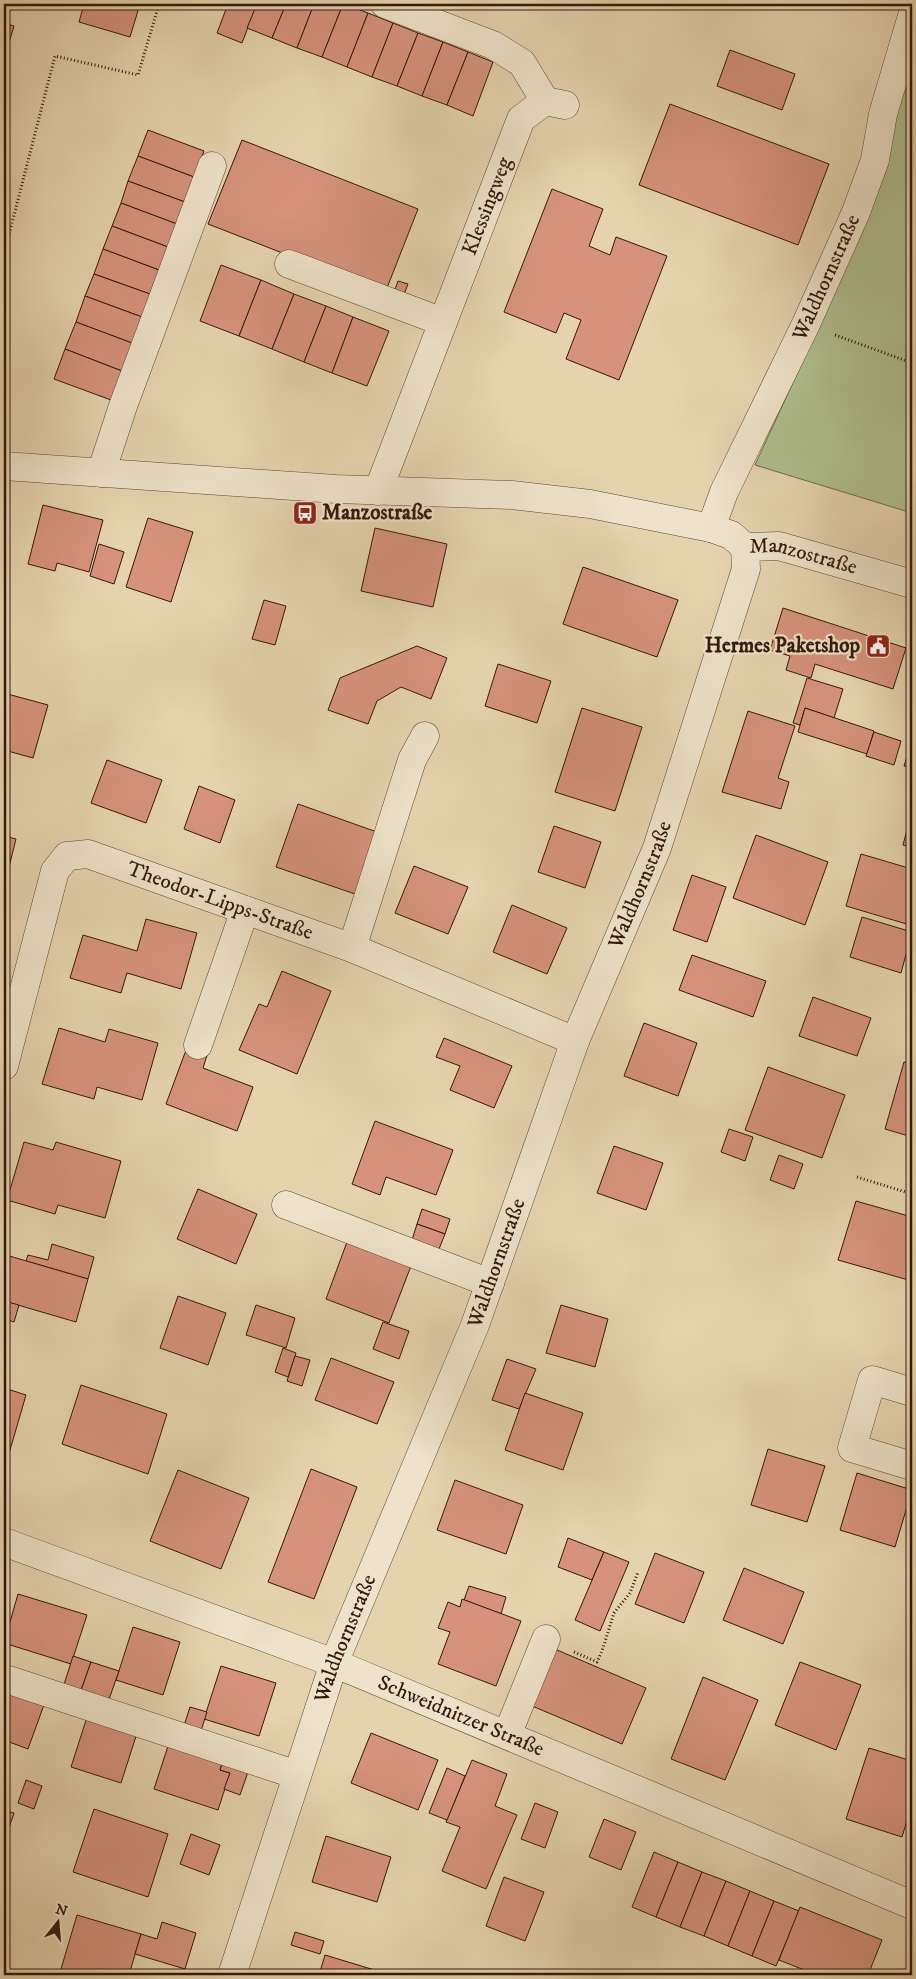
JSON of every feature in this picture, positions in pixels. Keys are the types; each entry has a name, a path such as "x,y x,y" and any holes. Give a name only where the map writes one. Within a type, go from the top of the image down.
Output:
{"street":[{"name":"Klessingweg","path":"378,491 522,119 555,103 522,63 493,46 385,4"},
{"name":"Waldhornstraße","path":"711,528 724,492 806,324 856,212 875,160 883,114 912,16"},
{"path":"101,473 123,406 212,166"},
{"path":"289,264 444,322"},
{"name":"Manzostraße","path":"4,466 378,491 512,495 590,504 711,528 731,535 745,547 779,546 912,584"},
{"name":"Waldhornstraße","path":"232,1975 334,1663 475,1325 575,1041 657,848 746,570 745,547"},
{"path":"352,948 412,760 425,736"},
{"name":"Theodor-Lipps-Straße","path":"4,1066 55,871 67,856 88,854 352,948 575,1041"},
{"path":"198,1045 245,910"},
{"path":"286,1205 490,1283"},
{"path":"912,1392 872,1380 852,1448 912,1466"},
{"name":"Schweidnitzer Straße","path":"4,1542 334,1663 912,1905"},
{"path":"507,1735 546,1639"},
{"path":"9,1680 297,1774"}],"path":[{"path":"4,254 55,56 138,75 159,4"},
{"path":"806,324 912,363"},
{"path":"857,1177 912,1194"},
{"path":"546,1639 597,1662 614,1613 630,1593 638,1572"}],"green space":[{"path":"912,57 912,513 755,465 845,270 880,180"}],"building":[{"path":"84,4 140,4 130,37 79,22"},
{"path":"228,4 257,4 242,43 217,33"},
{"path":"257,4 286,4 272,38 247,28"},
{"path":"286,4 314,4 297,48 272,38"},
{"path":"314,4 343,4 322,57 297,48"},
{"path":"343,4 368,13 347,67 322,57"},
{"path":"368,13 393,23 372,77 347,67"},
{"path":"4,23 14,26 4,59"},
{"path":"393,23 418,33 397,86 372,77"},
{"path":"418,33 443,42 422,96 397,86"},
{"path":"443,42 468,52 447,105 422,96"},
{"path":"730,50 795,74 782,110 717,86"},
{"path":"468,52 493,62 473,116 447,105"},
{"path":"670,104 829,164 798,245 639,185"},
{"path":"148,130 204,151 194,177 138,156"},
{"path":"242,140 418,209 385,293 208,224"},
{"path":"138,156 194,177 185,202 128,181"},
{"path":"128,181 185,202 177,224 121,203"},
{"path":"552,189 603,209 589,246 610,255 616,237 667,256 619,380 566,359 581,320 564,313 556,333 504,312"},
{"path":"121,203 177,224 168,247 112,226"},
{"path":"112,226 168,247 159,270 103,249"},
{"path":"103,249 159,270 150,294 94,274"},
{"path":"221,265 261,280 239,336 200,321"},
{"path":"94,274 150,294 142,317 85,296"},
{"path":"261,280 294,294 272,349 239,336"},
{"path":"398,281 408,284 401,302 392,298"},
{"path":"294,294 326,306 304,362 272,349"},
{"path":"85,296 142,317 132,343 76,322"},
{"path":"326,306 353,317 332,373 304,362"},
{"path":"353,317 389,331 367,386 332,373"},
{"path":"76,322 132,343 122,371 65,349"},
{"path":"65,349 122,371 111,400 54,379"},
{"path":"43,505 103,520 89,572 57,563 55,571 28,564"},
{"path":"148,518 193,532 171,602 126,587"},
{"path":"375,528 447,544 433,607 361,591"},
{"path":"99,544 124,552 114,584 90,576"},
{"path":"583,567 678,600 657,657 563,624"},
{"path":"264,600 286,606 275,645 252,639"},
{"path":"783,608 906,648 893,689 815,664 811,678 786,670 790,656 770,650"},
{"path":"417,646 447,658 431,699 401,687 377,701 368,724 328,710 340,678"},
{"path":"498,664 551,681 537,723 485,706"},
{"path":"807,678 843,689 834,718 805,708 800,725 793,723"},
{"path":"4,693 48,705 33,758 4,750"},
{"path":"582,708 642,727 615,811 555,792"},
{"path":"805,708 874,731 867,754 798,732"},
{"path":"748,711 795,726 778,778 789,782 781,809 722,792"},
{"path":"874,732 901,741 894,765 866,756"},
{"path":"912,740 912,768 904,766"},
{"path":"107,760 162,780 146,823 91,803"},
{"path":"199,786 235,800 220,843 184,829"},
{"path":"298,804 377,832 355,894 276,867"},
{"path":"912,811 912,848 903,845"},
{"path":"554,826 601,842 585,888 538,872"},
{"path":"756,835 828,862 805,925 733,898"},
{"path":"4,836 16,839 4,887"},
{"path":"861,854 912,869 912,917 910,925 846,906"},
{"path":"414,866 468,887 448,934 395,913"},
{"path":"692,875 726,887 707,942 673,930"},
{"path":"512,905 567,928 547,974 493,952"},
{"path":"862,917 912,932 901,973 850,957"},
{"path":"146,919 197,933 181,989 127,973 121,993 70,978 83,935 137,951"},
{"path":"692,955 766,981 753,1017 679,990"},
{"path":"282,971 331,991 297,1074 239,1050 259,1004 267,1007"},
{"path":"813,997 871,1018 857,1056 799,1036"},
{"path":"644,1023 697,1043 678,1096 624,1076"},
{"path":"59,1028 105,1042 109,1029 158,1043 142,1100 97,1087 94,1099 42,1084"},
{"path":"444,1038 512,1066 494,1108 450,1090 460,1066 436,1057"},
{"path":"189,1042 209,1049 203,1068 253,1087 237,1131 166,1104"},
{"path":"904,1062 912,1064 912,1137 885,1129"},
{"path":"768,1067 845,1095 822,1158 745,1130"},
{"path":"375,1121 453,1150 436,1195 386,1177 380,1195 352,1184"},
{"path":"729,1129 753,1137 745,1161 721,1152"},
{"path":"24,1142 53,1150 56,1142 121,1161 105,1218 58,1205 55,1214 7,1200"},
{"path":"614,1146 663,1163 646,1210 597,1193"},
{"path":"779,1155 803,1164 794,1189 770,1180"},
{"path":"198,1189 257,1214 236,1264 177,1239"},
{"path":"856,1201 912,1217 912,1281 838,1260"},
{"path":"422,1209 450,1219 445,1234 417,1224"},
{"path":"417,1224 445,1234 439,1249 412,1240"},
{"path":"347,1242 411,1266 389,1323 326,1299"},
{"path":"52,1244 94,1257 88,1279 26,1261 28,1255 48,1260"},
{"path":"6,1255 88,1279 76,1322 4,1301 4,1265"},
{"path":"178,1296 226,1313 208,1365 160,1348"},
{"path":"4,1301 19,1305 14,1322 8,1320 10,1312 4,1310"},
{"path":"256,1305 295,1318 286,1348 246,1335"},
{"path":"561,1305 608,1319 595,1367 546,1353"},
{"path":"4,1310 10,1312 4,1337"},
{"path":"383,1322 409,1331 399,1359 373,1349"},
{"path":"283,1348 296,1353 288,1377 275,1372"},
{"path":"295,1356 310,1360 302,1386 287,1381"},
{"path":"331,1358 394,1382 377,1424 315,1400"},
{"path":"507,1359 536,1369 519,1409 492,1400"},
{"path":"81,1385 167,1414 148,1474 62,1444"},
{"path":"4,1388 26,1395 10,1450 4,1448"},
{"path":"525,1393 583,1413 563,1470 505,1450"},
{"path":"4,1448 10,1450 4,1468"},
{"path":"768,1449 825,1466 807,1522 751,1505"},
{"path":"311,1469 357,1487 314,1599 268,1582"},
{"path":"178,1470 249,1498 221,1569 150,1541"},
{"path":"857,1473 912,1490 895,1547 840,1530"},
{"path":"455,1480 523,1505 506,1554 437,1530"},
{"path":"568,1538 604,1552 592,1580 558,1567"},
{"path":"604,1552 629,1562 600,1631 575,1620"},
{"path":"655,1553 704,1572 684,1623 635,1604"},
{"path":"744,1568 804,1592 783,1644 723,1620"},
{"path":"469,1586 506,1597 501,1614 464,1600"},
{"path":"18,1594 87,1615 71,1664 4,1643"},
{"path":"462,1599 521,1621 496,1686 438,1664 450,1632 438,1628 448,1602 460,1607"},
{"path":"133,1627 180,1642 163,1695 116,1680"},
{"path":"550,1647 646,1688 622,1744 525,1703"},
{"path":"73,1656 91,1662 79,1696 62,1691"},
{"path":"91,1662 119,1671 107,1705 79,1696"},
{"path":"800,1662 861,1685 836,1750 775,1725"},
{"path":"221,1666 276,1683 259,1736 204,1719"},
{"path":"703,1677 758,1700 725,1780 671,1759"},
{"path":"4,1687 45,1702 28,1749 4,1740"},
{"path":"190,1707 207,1712 199,1737 182,1732"},
{"path":"88,1714 138,1730 121,1783 71,1767"},
{"path":"371,1733 438,1760 418,1810 351,1783"},
{"path":"170,1740 224,1757 220,1770 230,1773 218,1810 154,1789"},
{"path":"869,1748 912,1761 912,1804 902,1837 846,1819"},
{"path":"472,1760 507,1774 495,1806 517,1815 486,1889 442,1871 460,1827 446,1822"},
{"path":"223,1761 249,1769 240,1795 224,1789 230,1773 220,1770"},
{"path":"447,1768 465,1776 447,1820 429,1813"},
{"path":"26,1780 42,1786 34,1809 18,1803"},
{"path":"535,1803 558,1812 545,1848 521,1839"},
{"path":"94,1809 168,1834 148,1897 73,1872"},
{"path":"4,1810 14,1813 4,1843"},
{"path":"604,1819 636,1832 621,1870 589,1857"},
{"path":"191,1834 220,1845 209,1875 180,1864"},
{"path":"326,1836 391,1857 377,1902 312,1882"},
{"path":"654,1852 678,1862 656,1917 632,1907"},
{"path":"678,1862 702,1872 680,1927 656,1917"},
{"path":"702,1872 726,1881 704,1936 680,1927"},
{"path":"504,1877 544,1892 525,1941 486,1926"},
{"path":"726,1881 750,1891 728,1946 704,1936"},
{"path":"750,1891 774,1901 752,1956 728,1946"},
{"path":"774,1901 799,1911 776,1966 752,1956"},
{"path":"800,1907 882,1940 868,1975 817,1975 779,1960"},
{"path":"77,1915 141,1934 129,1975 82,1975 61,1969"},
{"path":"162,1922 196,1933 185,1969 135,1954 141,1934 157,1939"},
{"path":"295,1932 324,1941 320,1954 291,1945"},
{"path":"325,1955 391,1975 319,1975"}],"place":[{"name":"Manzostraße","path":"305,513"},
{"name":"Hermes Paketshop","path":"878,646"}]}
